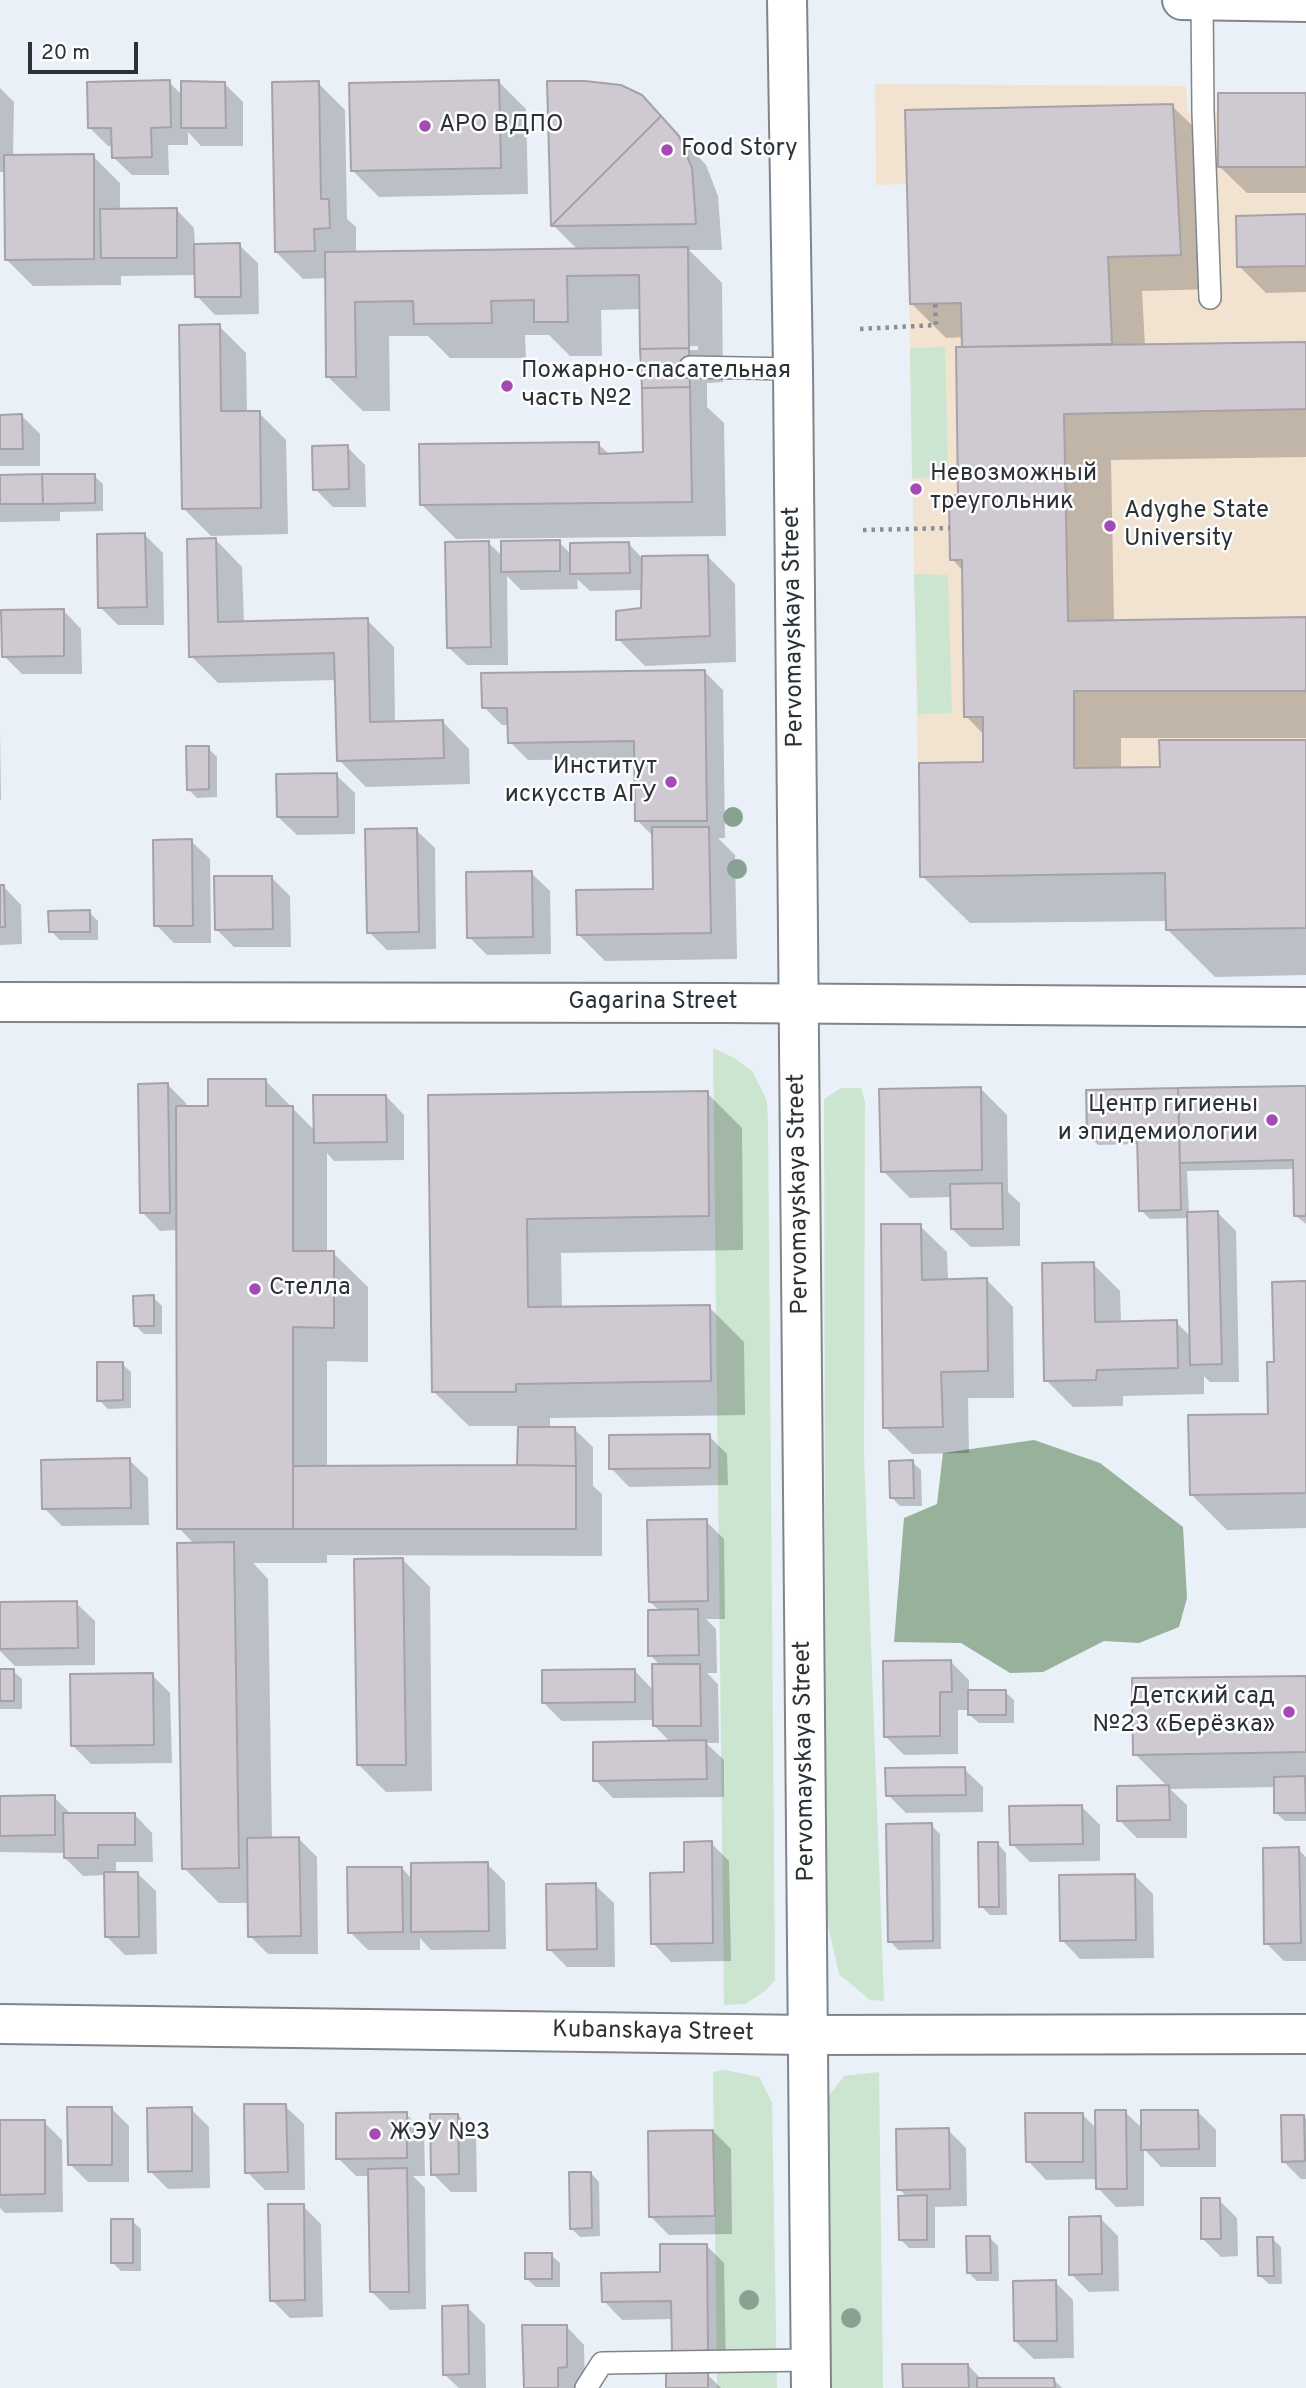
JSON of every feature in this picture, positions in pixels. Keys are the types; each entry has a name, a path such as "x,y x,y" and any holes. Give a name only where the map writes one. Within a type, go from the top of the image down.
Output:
{"street":[{"name":"Pervomayskaya Street","path":"787,0 793,369 811,2374"},
{"path":"1182,0 1306,2"},
{"name":"Gagarina Street","path":"0,1002 1306,1007"},
{"name":"Kubanskaya Street","path":"0,2024 808,2035 1306,2034"}],"lane":[{"path":"1202,1 1210,298"},
{"path":"690,368 793,369"},
{"path":"586,2388 601,2363 811,2374"}],"path":[{"path":"860,329 936,325 935,303"},
{"path":"863,530 950,528"}],"shaded area":[{"name":"Adyghe State University","path":"875,84 1186,86 1188,113 1217,112 1218,93 1306,93 1306,928 1166,930 1164,873 920,877 907,184 876,185"}],"green space":[{"path":"945,347 948,477 912,478 910,348"},
{"path":"914,574 948,575 952,713 918,714"},
{"path":"713,1048 752,1071 767,1101 768,1120 775,1980 765,1991 745,2004 724,2005"},
{"path":"841,1088 861,1088 865,1102 864,1454 884,2001 870,2000 839,1974 826,1917 824,1099"},
{"path":"1034,1440 1100,1463 1183,1527 1187,1598 1179,1627 1139,1643 1104,1641 1043,1672 1010,1673 961,1643 894,1642 904,1518 937,1504 943,1453"},
{"path":"725,2070 759,2077 772,2103 777,2388 717,2388 713,2072"},
{"path":"879,2072 883,2388 831,2388 828,2097 844,2076"}],"building":[{"path":"170,80 171,127 151,128 152,157 112,158 111,128 88,128 87,82"},
{"name":"АРО ВДПО","path":"499,80 501,168 351,171 349,83"},
{"path":"181,81 225,82 226,128 181,128"},
{"path":"319,81 321,199 329,199 330,228 314,229 315,251 275,252 272,82"},
{"path":"547,81 621,85 642,95 661,116 551,226"},
{"path":"1218,93 1306,93 1306,167 1218,167"},
{"path":"1173,104 1181,255 1108,257 1112,344 962,347 961,303 910,304 905,110"},
{"path":"661,116 679,136 692,168 696,224 551,226"},
{"path":"94,154 94,259 5,260 4,155"},
{"path":"177,208 177,258 101,258 100,209"},
{"path":"1306,214 1306,266 1237,267 1236,216"},
{"path":"240,243 241,297 195,297 194,244"},
{"path":"688,247 689,348 640,349 639,275 567,276 568,322 534,322 534,300 491,301 492,323 414,324 413,301 355,302 356,377 326,377 325,252"},
{"path":"220,324 221,411 260,411 261,508 182,509 179,325"},
{"path":"1306,342 1306,409 1064,414 1068,621 1306,617 1306,691 1074,691 1074,768 1160,767 1159,740 1306,740 1306,928 1166,930 1165,873 920,877 919,763 983,762 983,717 964,717 962,560 950,560 949,496 958,495 956,347"},
{"path":"689,348 690,387 642,388 640,349"},
{"path":"690,387 692,502 420,505 419,444 599,442 599,454 643,452 642,388"},
{"path":"22,414 23,449 0,449 0,415"},
{"path":"348,445 349,489 313,490 312,446"},
{"path":"42,474 43,504 0,504 0,475"},
{"path":"42,474 95,474 95,503 43,504"},
{"path":"145,533 147,607 98,608 97,534"},
{"path":"216,538 218,622 368,618 370,722 443,720 444,758 337,761 334,653 189,657 187,539"},
{"path":"560,540 560,571 501,572 501,541"},
{"path":"489,541 491,647 447,648 445,542"},
{"path":"629,542 630,573 570,574 570,543"},
{"path":"708,555 710,636 616,640 616,611 641,608 642,556"},
{"path":"64,609 64,656 2,657 1,610"},
{"name":"Институт искусств АГУ","path":"705,670 707,821 635,821 634,741 508,743 507,708 482,708 481,673"},
{"path":"186,746 209,746 209,789 187,790"},
{"path":"337,773 338,817 277,817 276,774"},
{"path":"652,827 709,827 711,933 577,935 576,890 653,889"},
{"path":"417,828 419,932 367,933 365,829"},
{"path":"192,839 193,926 154,926 153,840"},
{"path":"532,871 533,937 467,938 466,872"},
{"path":"214,876 272,876 273,929 215,930"},
{"path":"0,885 4,885 5,927 0,927"},
{"path":"90,910 90,932 49,932 48,911"},
{"name":"Стелла","path":"208,1079 266,1079 266,1106 293,1106 293,1251 334,1251 334,1328 293,1327 293,1529 177,1529 176,1106 208,1106"},
{"path":"168,1083 170,1213 140,1213 138,1084"},
{"path":"1306,1086 1306,1216 1294,1216 1293,1160 1180,1163 1178,1088"},
{"path":"981,1087 982,1170 881,1172 879,1089"},
{"path":"1178,1088 1181,1210 1139,1211 1137,1136 1087,1137 1086,1090"},
{"path":"708,1091 709,1216 527,1219 528,1307 710,1305 711,1381 516,1384 516,1392 432,1392 428,1095"},
{"path":"313,1095 386,1095 387,1142 314,1143"},
{"path":"1002,1183 1003,1229 951,1229 950,1184"},
{"path":"1218,1211 1222,1364 1190,1365 1187,1212"},
{"path":"881,1224 921,1224 922,1280 987,1278 988,1371 941,1372 943,1427 883,1428"},
{"path":"1094,1262 1095,1322 1177,1320 1178,1368 1097,1370 1096,1380 1044,1381 1042,1263"},
{"path":"1306,1281 1306,1493 1190,1495 1188,1415 1268,1414 1267,1362 1274,1362 1272,1282"},
{"path":"154,1295 154,1326 134,1326 133,1296"},
{"path":"97,1362 123,1362 123,1400 97,1401"},
{"path":"518,1427 575,1427 576,1466 517,1465"},
{"path":"710,1434 710,1468 609,1469 609,1435"},
{"path":"130,1458 131,1508 42,1509 41,1460"},
{"path":"913,1460 914,1498 890,1498 889,1461"},
{"path":"293,1466 576,1466 576,1529 293,1529"},
{"path":"707,1519 708,1601 649,1602 647,1520"},
{"path":"234,1542 239,1868 182,1869 177,1543"},
{"path":"403,1558 406,1765 357,1765 354,1559"},
{"path":"77,1601 78,1648 0,1649 0,1602"},
{"path":"698,1609 699,1655 648,1656 648,1610"},
{"path":"951,1660 952,1692 940,1692 940,1736 884,1737 883,1661"},
{"path":"652,1664 700,1664 701,1726 653,1726"},
{"path":"0,1669 14,1669 14,1701 0,1701"},
{"path":"635,1669 635,1702 542,1703 542,1670"},
{"path":"153,1673 154,1745 71,1746 70,1674"},
{"path":"1306,1676 1306,1752 1133,1755 1132,1678"},
{"path":"968,1690 1006,1690 1006,1715 968,1715"},
{"path":"706,1740 707,1779 593,1781 593,1742"},
{"path":"965,1767 966,1795 886,1796 885,1768"},
{"path":"1305,1776 1306,1813 1274,1813 1274,1777"},
{"path":"1169,1785 1170,1820 1117,1821 1117,1786"},
{"path":"55,1795 55,1835 0,1836 0,1796"},
{"path":"1082,1805 1083,1844 1010,1845 1009,1806"},
{"path":"63,1813 135,1813 135,1845 98,1845 98,1858 64,1858"},
{"path":"932,1823 933,1941 888,1942 886,1824"},
{"path":"299,1837 301,1936 248,1937 247,1838"},
{"path":"712,1841 713,1943 651,1944 650,1873 684,1872 684,1842"},
{"path":"978,1842 998,1842 999,1907 979,1907"},
{"path":"1299,1847 1301,1943 1264,1944 1263,1848"},
{"path":"488,1862 489,1931 411,1932 411,1863"},
{"path":"347,1867 402,1867 403,1932 348,1933"},
{"path":"104,1872 138,1872 139,1937 105,1937"},
{"path":"1135,1874 1136,1940 1060,1941 1059,1875"},
{"path":"596,1883 597,1949 547,1950 546,1884"},
{"path":"244,2104 286,2104 288,2172 245,2173"},
{"path":"67,2107 112,2107 112,2165 68,2165"},
{"path":"192,2107 192,2171 148,2172 147,2108"},
{"path":"1095,2110 1126,2110 1127,2189 1096,2189"},
{"path":"1141,2110 1198,2110 1199,2149 1141,2150"},
{"path":"407,2112 407,2158 336,2159 336,2113"},
{"path":"1025,2113 1083,2113 1083,2162 1026,2162"},
{"path":"430,2114 458,2114 459,2174 431,2175"},
{"path":"1281,2115 1304,2115 1305,2161 1282,2162"},
{"path":"0,2120 45,2120 45,2194 0,2195"},
{"path":"949,2128 950,2189 897,2190 896,2129"},
{"path":"713,2130 715,2216 649,2217 648,2131"},
{"path":"407,2168 409,2292 370,2292 368,2169"},
{"path":"569,2172 591,2172 592,2228 570,2229"},
{"path":"927,2195 927,2240 899,2240 898,2196"},
{"path":"1201,2198 1220,2198 1221,2239 1201,2239"},
{"path":"268,2204 304,2204 305,2300 270,2301"},
{"path":"1101,2216 1102,2274 1069,2275 1069,2217"},
{"path":"111,2219 133,2219 133,2263 111,2263"},
{"path":"966,2236 990,2236 991,2273 967,2273"},
{"path":"1257,2237 1273,2237 1274,2276 1258,2276"},
{"path":"660,2244 707,2244 708,2351 672,2352 671,2301 602,2302 601,2273 660,2272"},
{"path":"525,2253 552,2253 552,2279 525,2279"},
{"path":"1056,2280 1057,2341 1014,2341 1013,2281"},
{"path":"468,2305 469,2374 443,2375 442,2306"},
{"path":"522,2325 567,2325 567,2367 558,2368 558,2388 524,2388"},
{"path":"902,2364 968,2364 969,2388 903,2388"},
{"path":"708,2372 708,2388 666,2388 666,2373"},
{"path":"977,2378 1054,2378 1055,2388 977,2388"}],"place":[{"name":"АРО ВДПО","path":"425,126"},
{"name":"Food Story","path":"667,150"},
{"name":"Пожарно-спасательная часть №2","path":"507,386"},
{"name":"Невозможный треугольник","path":"916,489"},
{"name":"Adyghe State University","path":"1110,526"},
{"name":"Институт искусств АГУ","path":"671,782"},
{"name":"Центр гигиены и эпидемиологии","path":"1272,1120"},
{"name":"Стелла","path":"255,1289"},
{"name":"Детский сад №23 «Берёзка»","path":"1289,1712"},
{"name":"ЖЭУ №3","path":"375,2134"}]}
